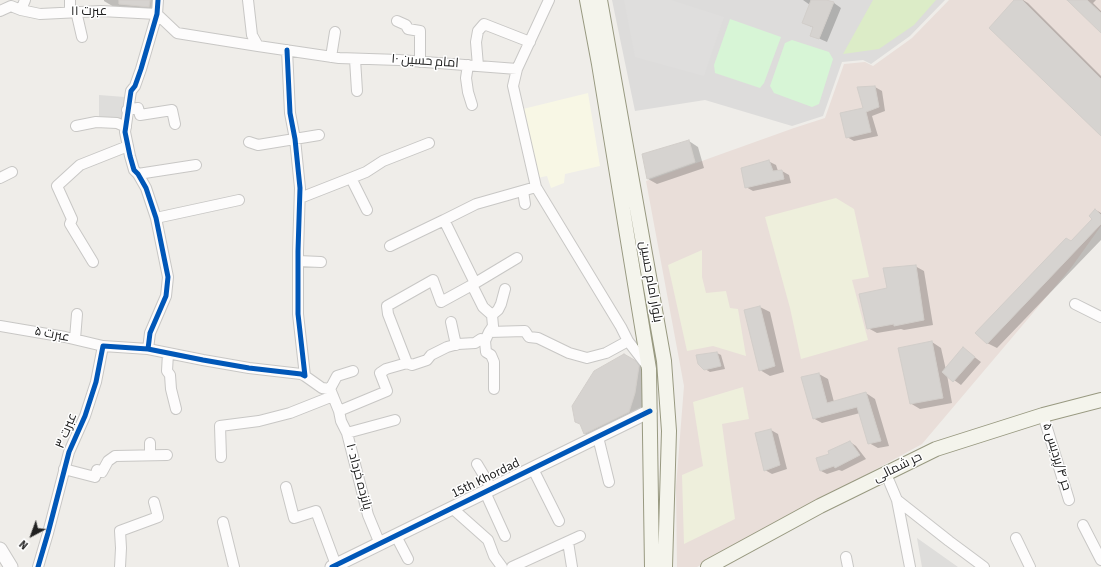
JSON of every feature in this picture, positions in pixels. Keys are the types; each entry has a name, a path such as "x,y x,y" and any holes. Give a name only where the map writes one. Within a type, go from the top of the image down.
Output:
{"main road":[{"name":"بلوار امام حسین","path":"587,0 608,82 664,361 669,431 666,567"},
{"name":"بلوار امام حسین","path":"600,0 608,82 649,369 652,567"},
{"name":"حر شمالی","path":"708,567 820,506 936,449 1043,414 1101,400"}],"street":[{"path":"21,10 25,0"},
{"path":"70,0 82,37"},
{"path":"148,349 150,334 166,296 168,277 156,218 146,188 134,170 125,132 127,110 131,91 135,86 157,14 158,0"},
{"path":"248,0 252,35 258,46"},
{"path":"549,0 517,69 513,86 536,187 628,341 649,369"},
{"name":"عبرت ۱۱","path":"0,11 11,6 40,14 73,11 157,14"},
{"name":"امام حسین ۱۰","path":"157,14 177,33 258,46 331,57 517,69"},
{"path":"397,20 406,25 408,29 420,31 420,62"},
{"path":"472,105 466,78 473,66 478,31 484,24 530,42"},
{"path":"331,57 335,32"},
{"path":"286,50 290,113 295,139 300,188 298,314 305,376"},
{"path":"355,59 357,92"},
{"path":"127,110 138,108 140,115 172,110 175,124"},
{"path":"76,126 96,122 117,123 126,127"},
{"path":"249,142 258,145 319,135"},
{"path":"300,198 366,172 383,161 429,143"},
{"path":"93,262 70,224 72,219 57,186 80,165 128,146"},
{"path":"138,174 196,165"},
{"path":"0,178 12,172"},
{"path":"351,178 367,210"},
{"path":"390,246 476,204 536,187"},
{"path":"523,191 525,204"},
{"path":"156,218 239,200"},
{"path":"444,220 483,307 492,315 493,326 487,337 486,352 491,355 494,362 494,389"},
{"path":"407,363 388,314 387,306 433,280 441,302 517,258"},
{"path":"298,260 321,262"},
{"path":"492,315 498,310 505,289"},
{"path":"1075,304 1101,317"},
{"path":"75,339 77,314"},
{"path":"451,322 456,344"},
{"name":"عبرت ۵","path":"0,326 75,339 103,346"},
{"path":"339,411 387,391 380,373 386,369 407,363 412,365 427,360 431,355 456,344 475,343 480,339 487,337 525,331 529,337 538,338 569,353 587,358 606,353 628,341"},
{"path":"103,346 148,349 250,368 301,374 331,393"},
{"name":"عبرت ۳","path":"38,567 69,452 92,396 103,346"},
{"path":"168,353 167,371 170,375 171,389 176,409"},
{"path":"221,457 220,426 259,421 290,413 331,393 337,376 353,371"},
{"name":"پانزده خرداد ۱۰","path":"331,393 339,411 340,421 346,433 368,515 380,544"},
{"name":"15th Khordad","path":"334,566 650,411"},
{"name":"حر ۴/پردیس ۵","path":"1043,414 1069,500"},
{"path":"346,433 395,420"},
{"path":"598,436 609,482"},
{"path":"150,443 150,455"},
{"path":"64,469 95,477 97,470 102,472 108,461 115,456 167,455"},
{"path":"477,464 505,536"},
{"path":"533,468 559,521"},
{"path":"886,474 897,500 910,567"},
{"path":"286,487 294,518 316,511 334,566"},
{"path":"897,500 984,567"},
{"path":"120,567 120,531 158,517 154,502"},
{"path":"452,508 488,540 498,566"},
{"path":"223,522 234,567"},
{"path":"1083,525 1101,560"},
{"path":"396,536 408,559"},
{"path":"512,567 580,536"},
{"path":"1016,538 1030,567"},
{"path":"568,542 572,567"},
{"path":"0,550 11,567"}],"shaded area":[{"path":"612,0 945,0 910,36 871,64 863,60 842,62 823,116 792,126 705,100 635,111"},
{"path":"624,0 671,0 724,17 704,76 635,57"},
{"path":"949,0 1101,0 1101,226 1071,268 922,444 697,567 677,567 676,487 684,386 646,181 825,118 844,64 865,62 873,66 912,38"},
{"path":"588,93 600,166 565,174 564,183 551,188 547,176 537,178 523,109"},
{"path":"99,95 125,97 121,120 99,118"},
{"path":"836,198 854,209 869,277 852,280 868,340 801,359 790,308 765,217"},
{"path":"702,250 702,277 706,293 726,291 730,308 738,309 746,356 713,346 687,351 668,265"},
{"path":"743,387 749,419 722,424 735,519 684,544 682,475 703,466 693,402"},
{"path":"917,538 958,567 922,567"}],"green space":[{"path":"873,0 936,0 914,25 879,49 843,54"},
{"path":"730,19 781,37 764,83 760,88 715,73 714,65"},
{"path":"792,40 829,52 833,59 819,104 812,107 774,93 770,86 785,43"}],"building":[{"path":"119,0 150,0 149,7 119,4"},
{"path":"811,0 826,0 834,2 819,39 810,36 813,27 802,23"},
{"path":"1014,0 1022,0 1101,79 1101,136 989,28"},
{"path":"1067,0 1087,0 1101,13 1101,33"},
{"path":"875,86 879,107 866,112 871,132 846,138 840,113 863,108 857,87"},
{"path":"689,140 695,162 647,179 642,154"},
{"path":"769,160 773,171 782,170 784,179 745,188 741,168"},
{"path":"1095,209 1101,215 1101,224 987,344 975,333 1066,238 1071,241 1092,219 1089,216"},
{"path":"916,265 924,320 894,326 894,324 867,329 859,294 887,288 883,268"},
{"path":"760,306 775,366 759,371 744,310"},
{"path":"932,341 943,398 910,404 898,348"},
{"path":"963,347 975,357 953,382 942,372"},
{"path":"717,352 721,366 704,370 698,364 696,355"},
{"path":"624,354 636,361 639,366 635,393 629,412 584,434 580,424 575,422 572,406 594,371"},
{"path":"819,373 827,403 866,392 881,441 868,444 857,407 813,419 801,377"},
{"path":"771,429 780,465 764,471 755,433"},
{"path":"850,441 860,455 835,468 834,466 820,471 816,458 829,454 828,451"}],"cycle path":[{"path":"148,349 150,333 166,296 168,277 156,218 146,188 134,170 125,132 131,91 135,86 141,69 157,14 158,0"},
{"path":"38,567 69,452 85,416 96,382 103,346 148,349 249,368 301,374 305,376 298,314 300,188 295,139 290,113 287,50"},
{"path":"332,567 650,411"}]}
